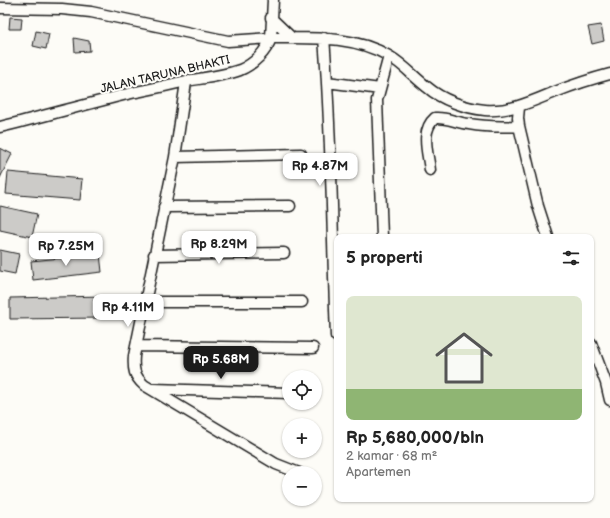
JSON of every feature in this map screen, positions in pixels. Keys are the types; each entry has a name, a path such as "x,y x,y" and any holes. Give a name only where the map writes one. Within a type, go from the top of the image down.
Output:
{"street":[{"path":"271,38 273,0"},
{"path":"0,8 55,8 91,12 228,41 271,38 324,38 342,40 368,46 389,56 428,88 454,103 486,110 501,110 519,107 563,89 610,74"},
{"path":"271,18 292,38"},
{"name":"JALAN TARUNA BHAKTI","path":"0,126 134,93 214,77 240,70 261,55 268,46 271,38"},
{"path":"324,38 330,122 334,288"},
{"path":"382,234 376,100 389,56"},
{"path":"186,82 174,157 136,346 133,366 134,373 140,381 282,466"},
{"path":"328,82 380,89"},
{"path":"519,107 519,126 538,206 547,234"},
{"path":"430,170 426,133 430,122 435,118 495,127 519,126"},
{"path":"174,157 301,154"},
{"path":"164,207 290,206"},
{"path":"154,255 284,253"},
{"path":"144,302 302,302"},
{"path":"136,346 313,348"},
{"path":"594,351 606,383 610,400"},
{"path":"152,388 282,393"}],"building":[{"path":"10,17 22,18 21,29 9,29"},
{"path":"601,25 604,41 592,44 588,27"},
{"path":"36,31 49,34 46,49 33,46"},
{"path":"74,38 89,41 90,51 75,52"},
{"path":"0,148 12,154 0,178"},
{"path":"8,172 82,179 80,200 6,194"},
{"path":"0,206 37,214 32,237 0,230"},
{"path":"0,250 19,254 15,274 0,271"},
{"path":"100,254 102,272 33,280 31,261"},
{"path":"104,296 104,318 10,319 10,298"}]}
